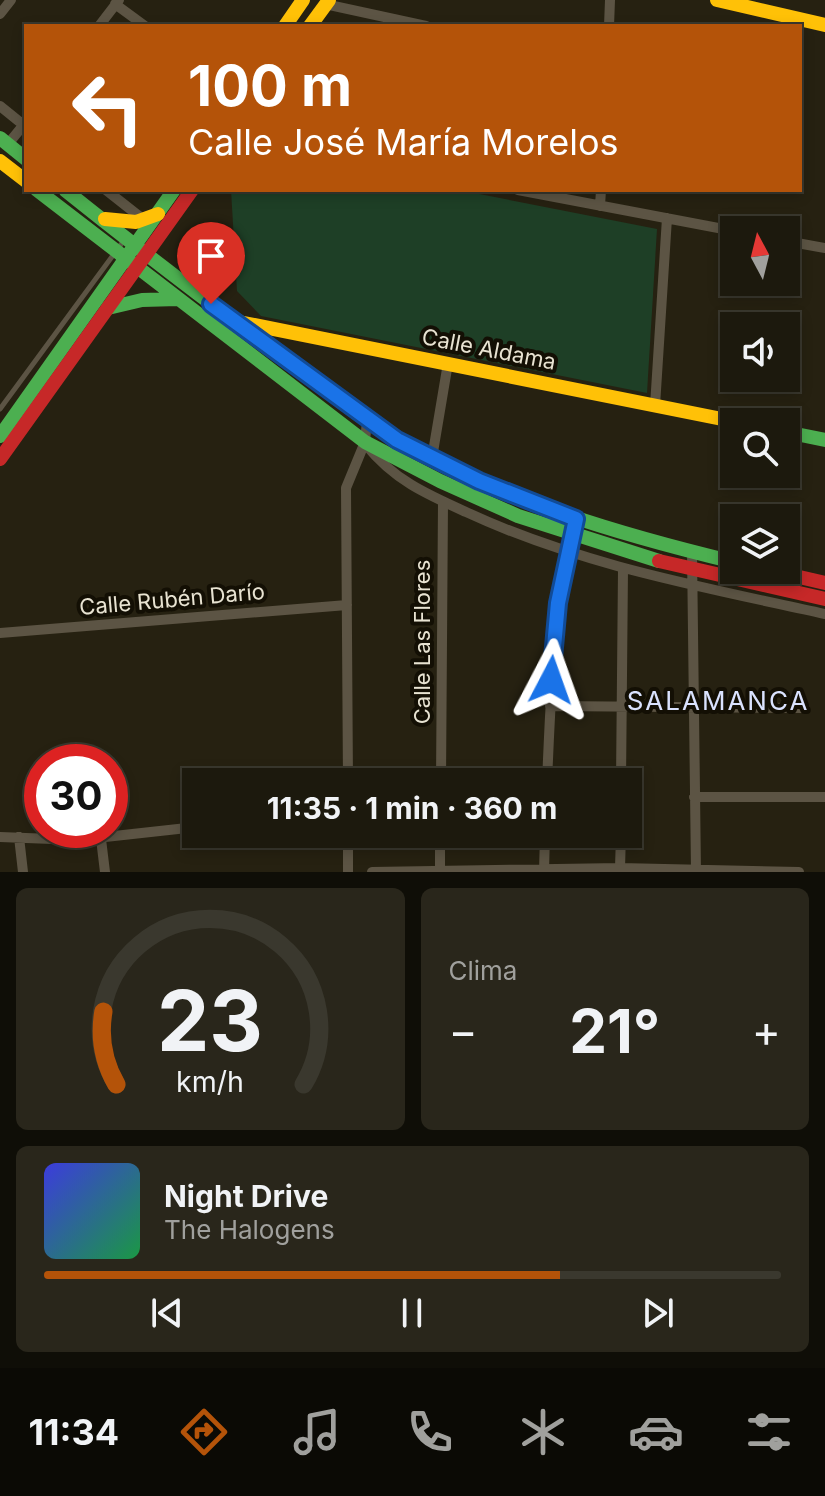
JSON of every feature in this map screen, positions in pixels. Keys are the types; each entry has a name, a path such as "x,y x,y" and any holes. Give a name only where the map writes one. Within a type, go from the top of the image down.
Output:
{"street":[{"path":"0,14 11,0"},
{"path":"286,24 303,0"},
{"path":"609,24 610,0"},
{"path":"717,0 825,25"},
{"path":"100,24 117,2 143,24"},
{"path":"311,24 327,2 382,22 404,24"},
{"path":"0,106 24,123"},
{"path":"24,125 4,141 24,157"},
{"path":"0,161 24,179"},
{"path":"40,192 365,443 466,494 572,535 692,568 767,594"},
{"path":"68,192 367,420 432,458 527,501 576,519 720,559"},
{"path":"109,192 151,217"},
{"path":"0,436 136,246 151,217 172,192"},
{"path":"136,246 190,192"},
{"path":"528,192 720,228"},
{"path":"600,206 601,192"},
{"path":"99,217 126,223 151,217"},
{"path":"655,406 667,218"},
{"path":"800,244 825,248"},
{"path":"0,459 107,308 126,260"},
{"path":"107,308 142,300 178,299"},
{"name":"Calle Aldama","path":"233,321 720,419"},
{"path":"432,458 448,363"},
{"path":"348,768 346,488 365,443 367,420"},
{"path":"800,435 825,440"},
{"path":"365,443 386,470 443,502 504,530 567,553 692,585 767,594 823,606"},
{"name":"Calle Las Flores","path":"441,768 443,502"},
{"path":"548,768 558,603 576,519"},
{"path":"692,552 696,870"},
{"path":"621,768 623,569"},
{"path":"800,577 825,583"},
{"name":"Calle Rubén Darío","path":"0,633 347,605"},
{"path":"550,706 805,708"},
{"path":"694,797 825,797"},
{"path":"128,836 182,829"},
{"path":"0,837 24,837"},
{"path":"19,837 23,872"},
{"path":"102,848 105,872"},
{"path":"348,848 348,872"},
{"path":"440,848 440,870"},
{"path":"544,870 545,848"},
{"path":"620,868 621,848"},
{"path":"372,872 620,868 799,872"}],"lane":[{"path":"0,409 126,260"}],"green space":[{"path":"231,192 469,192 657,229 647,393 261,316 237,291"}],"traffic: fast":[{"path":"0,138 24,157"},
{"path":"40,192 365,442 440,481 518,516 659,561"},
{"path":"68,192 368,422 399,441 520,498 647,540 720,558"},
{"path":"0,436 173,192"},
{"path":"108,308 142,300 178,299"},
{"path":"800,435 825,440"}],"traffic: slow":[{"path":"286,24 303,0"},
{"path":"311,24 329,0"},
{"path":"717,0 825,25"},
{"path":"0,161 24,179"},
{"path":"105,219 136,222 158,214"},
{"path":"239,322 720,419"}],"traffic: jam":[{"path":"0,459 191,192"},
{"path":"659,561 825,599"},
{"path":"800,577 825,583"}],"district":[{"name":"SALAMANCA","path":"718,700"}],"route":[{"path":"211,304 397,440 479,481 576,519 558,603 551,680"}]}
